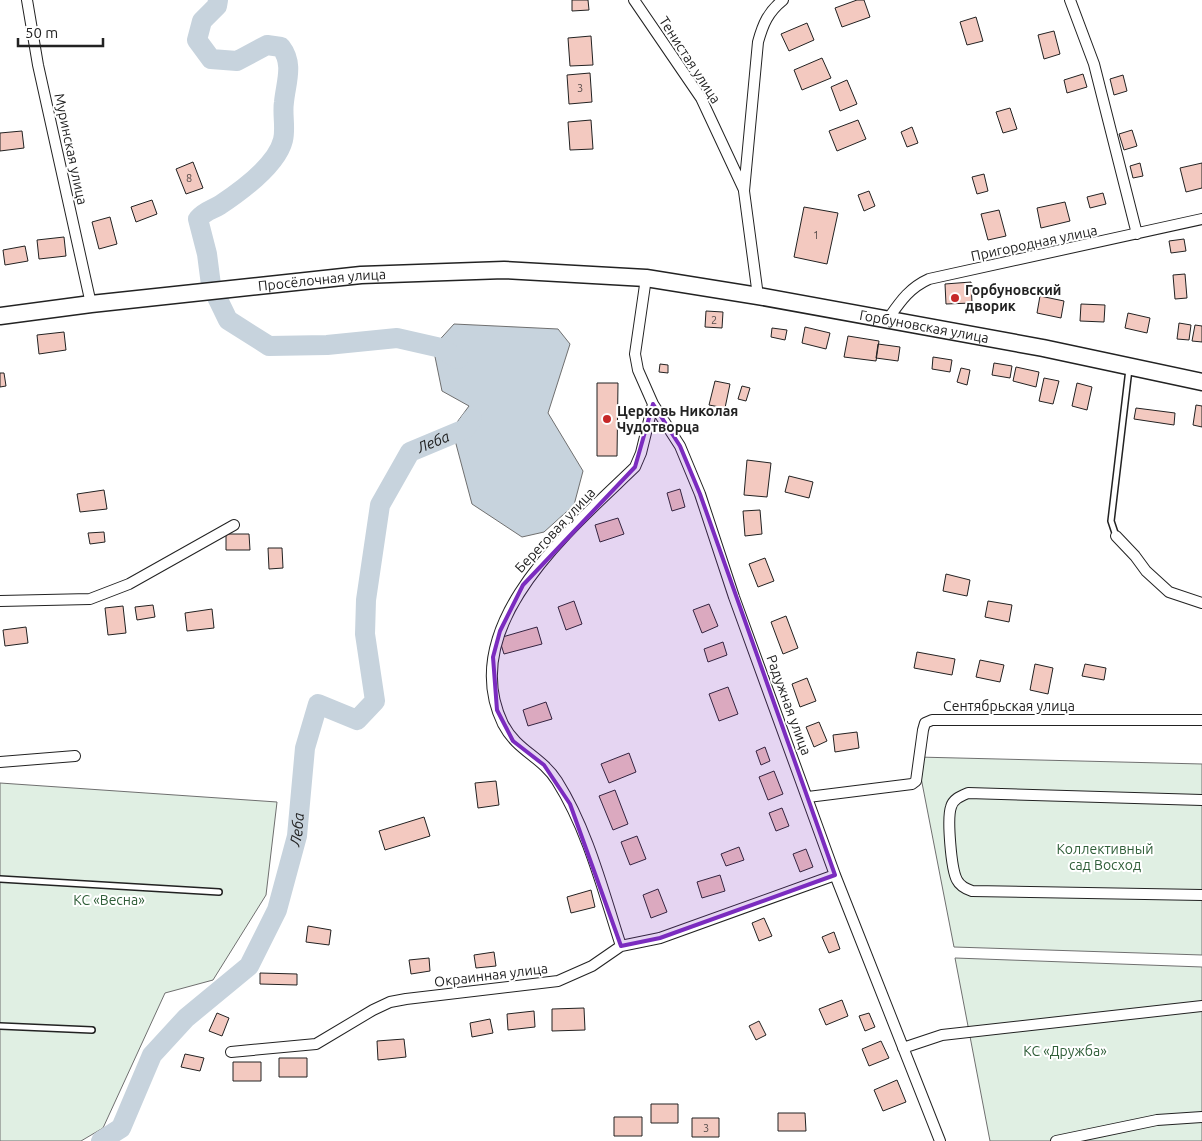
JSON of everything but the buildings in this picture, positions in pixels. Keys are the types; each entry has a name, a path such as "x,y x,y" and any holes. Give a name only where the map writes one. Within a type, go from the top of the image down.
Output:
{"main road":[{"name":"Просёлочная улица","path":"0,316 91,304 361,275 504,270 646,278"},
{"name":"Горбуновская улица","path":"646,278 888,319 1043,348 1129,368 1202,382"}],"street":[{"name":"Муринская улица","path":"27,0 40,75 91,304"},
{"name":"Тенистая улица","path":"634,0 701,98 744,191"},
{"path":"758,296 744,191 758,42 764,21 783,0"},
{"path":"1070,0 1094,64 1137,234"},
{"name":"Пригородная улица","path":"888,319 906,294 918,284 929,279 1202,219"},
{"name":"Радужная улица","path":"646,278 635,354 638,370 653,404 680,446 700,494 734,597 835,875 940,1141"},
{"name":"Береговая улица","path":"622,946 580,825 570,804 556,779 544,765 513,741 497,710 492,679 492,657 500,631 523,585 535,568 635,467 641,453 653,404"},
{"path":"0,601 90,599 129,584 234,525"},
{"path":"1116,536 1136,556 1146,571 1169,592 1202,603"},
{"name":"Сентябрьская улица","path":"808,797 912,784 916,781 925,723 932,720 1202,720"},
{"path":"0,762 75,756"},
{"path":"1202,800 968,793 958,797 951,805 949,816 954,870 957,880 964,888 972,891 1202,895"},
{"name":"Окраинная улица","path":"231,1052 316,1044 367,1014 398,1001 558,981 592,966 622,946 660,938 835,875"},
{"path":"903,1048 942,1035 1202,1006"},
{"path":"1056,1141 1078,1138 1157,1120 1202,1117"}],"lane":[{"path":"1116,536 1112,521 1129,368"},
{"path":"0,879 219,892"},
{"path":"0,1026 92,1030"}],"highlighted area":[{"path":"653,404 680,446 700,494 835,875 660,938 621,946 570,804 544,765 513,741 497,710 493,657 500,631 523,585 635,467"}],"green space":[{"name":"Коллективный сад Восход","path":"917,757 1202,764 1202,955 954,947"},
{"name":"КС «Весна»","path":"0,783 277,802 266,895 213,980 165,993 103,1128 81,1141 0,1141"},
{"name":"КС «Дружба»","path":"955,958 1202,967 1202,1141 990,1141"}],"shaded area":[{"path":"454,324 558,329 570,344 548,413 583,471 574,505 544,532 522,537 472,504 452,429 469,406 442,391 433,347"}],"waterway":[{"name":"Леба","path":"218,0 217,6 202,21 197,40 211,59 237,61 267,45 281,47 285,53 288,67 284,107 284,135 274,159 248,185 198,219 207,254 211,285 228,320 269,346 327,345 397,338 441,348 458,359"},
{"name":"Леба","path":"101,1141 121,1128 152,1055 186,1018 249,966 277,910 297,836 305,748 318,704 357,720 375,701 365,634 366,600 380,505 410,452 465,429 472,419"}],"place":[{"name":"Горбуновский дворик","path":"955,298"},
{"name":"Церковь Николая Чудотворца","path":"607,419"}]}
